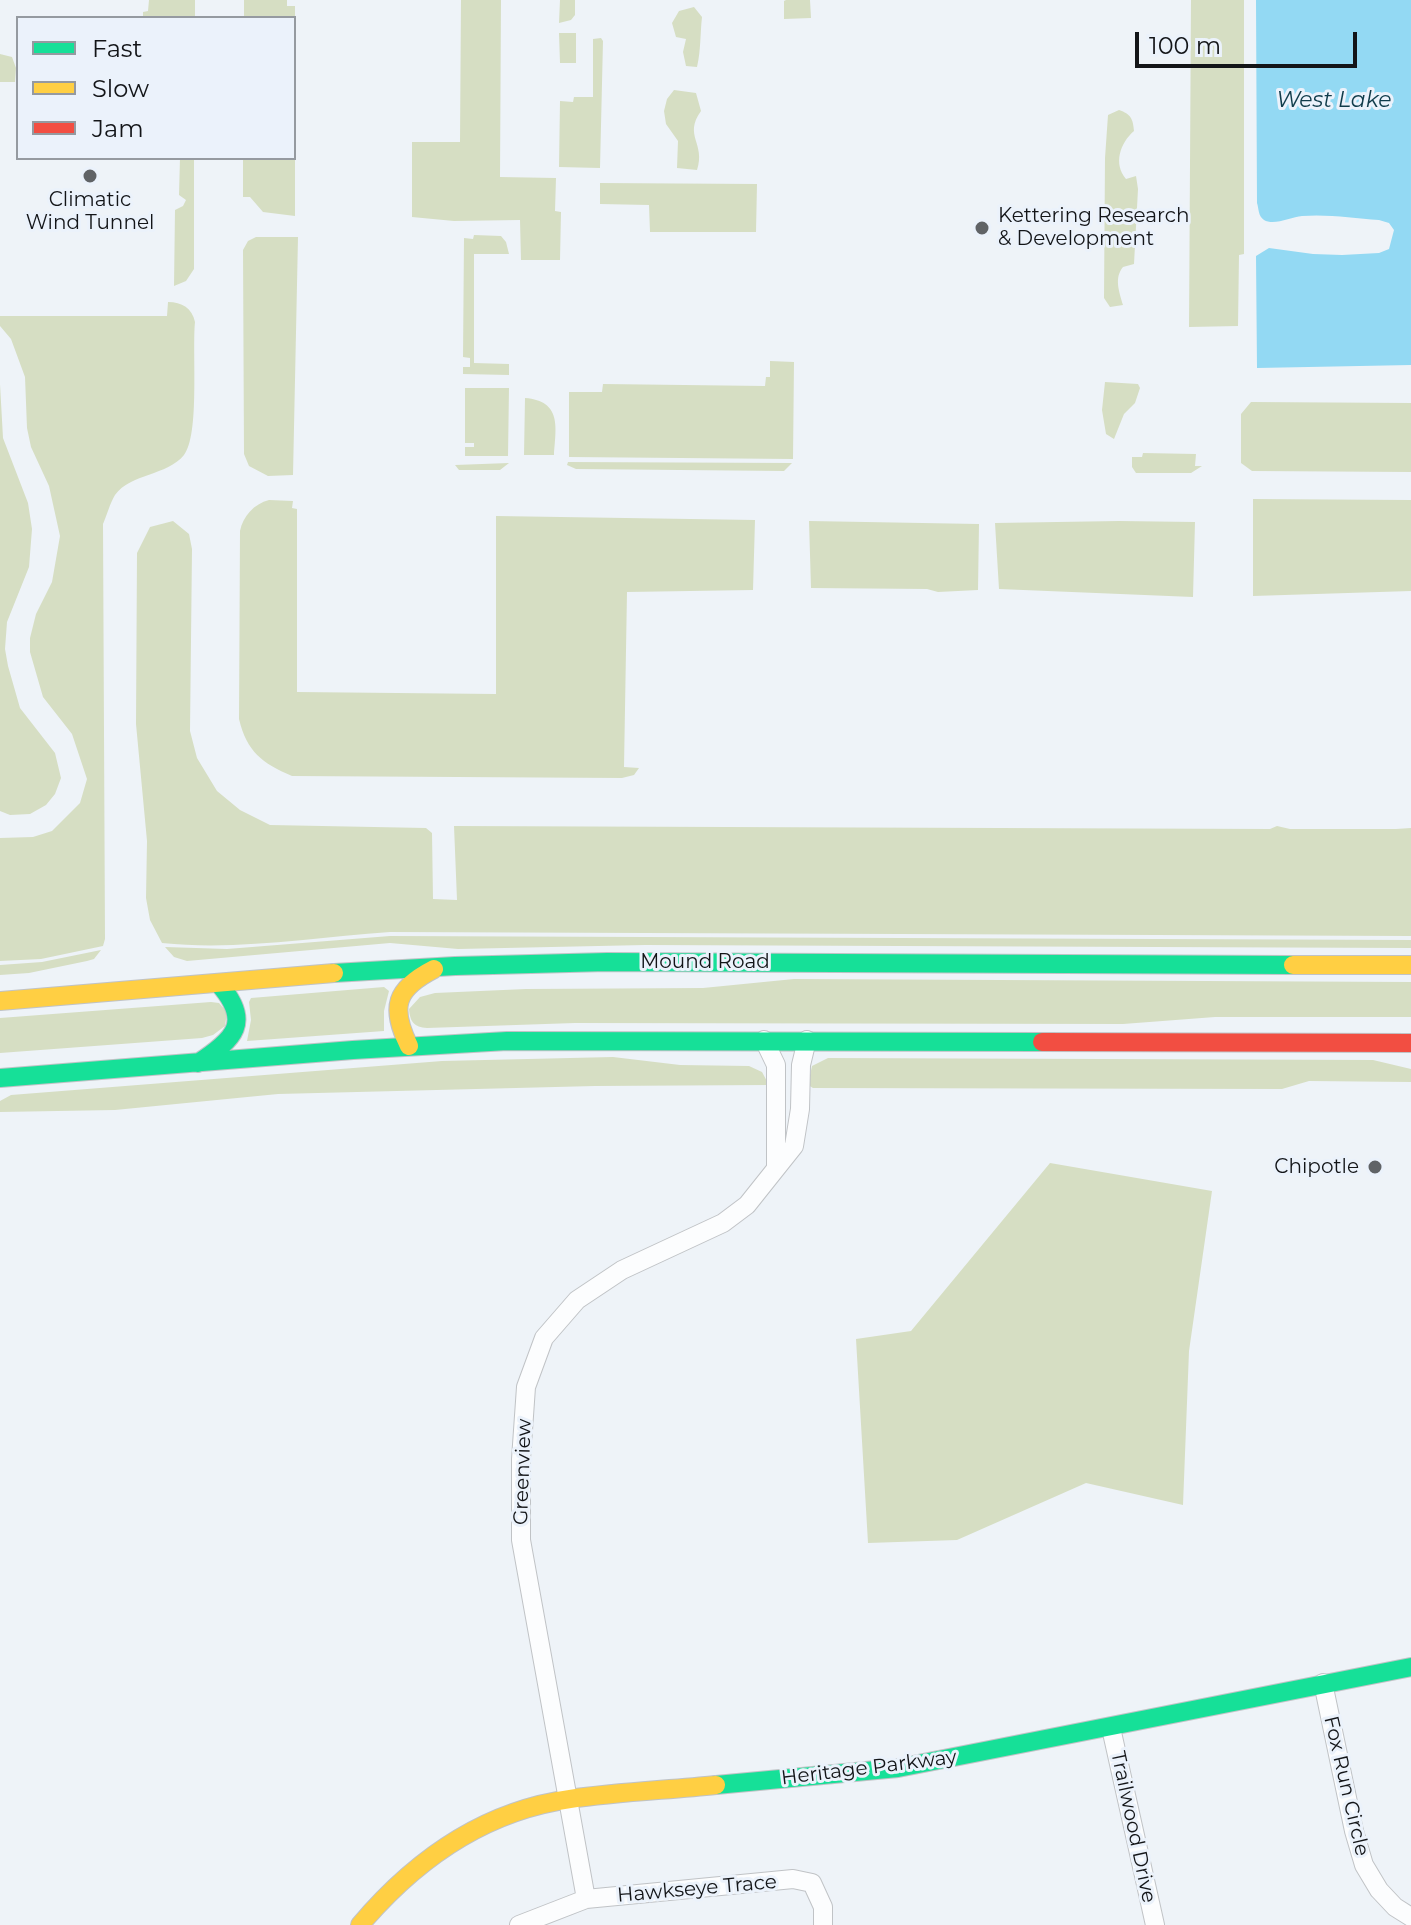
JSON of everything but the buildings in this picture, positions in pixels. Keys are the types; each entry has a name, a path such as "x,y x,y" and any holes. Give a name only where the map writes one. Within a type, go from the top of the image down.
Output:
{"main road":[{"name":"Mound Road","path":"0,1001 440,967 607,962 1411,965"},
{"path":"409,1046 397,1020 398,999 411,982 440,967"},
{"path":"196,1064 229,1041 238,1022 234,1001 219,984"},
{"path":"0,1078 409,1046 554,1040 1411,1043"},
{"name":"Heritage Parkway","path":"360,1925 400,1880 433,1852 523,1808 568,1799 898,1768 1411,1667"}],"street":[{"path":"764,1040 776,1065 776,1165"},
{"name":"Greenview","path":"586,1899 521,1540 521,1459 526,1387 544,1338 577,1300 622,1270 706,1232 737,1214 758,1193 776,1165 794,1146 800,1109 801,1065 807,1040"},
{"name":"Fox Run Circle","path":"1323,1683 1364,1865 1379,1890 1395,1907 1411,1917"},
{"name":"Trailwood Drive","path":"1111,1728 1155,1925"},
{"name":"Hawkseye Trace","path":"586,1899 793,1879 812,1883 823,1907 823,1925"},
{"path":"519,1925 586,1899"}],"green space":[{"path":"149,0 195,0 195,16 143,16 143,12 148,11"},
{"path":"244,0 287,0 287,6 295,6 295,16 244,16"},
{"path":"461,0 501,0 500,177 556,178 555,211 561,212 560,260 521,260 520,220 454,221 412,217 412,142 460,142"},
{"path":"560,0 575,0 575,15 571,20 559,23"},
{"path":"786,0 810,0 811,18 784,19"},
{"path":"1191,0 1244,0 1244,254 1239,255 1238,326 1189,327"},
{"path":"694,7 702,17 697,67 686,66 683,52 686,39 676,37 672,23 679,11"},
{"path":"559,33 576,33 576,63 560,63"},
{"path":"601,38 600,168 559,167 560,101 573,102 574,97 593,97 593,39"},
{"path":"0,54 12,57 16,68 15,82 0,82"},
{"path":"674,90 696,93 701,111 694,127 699,153 697,170 677,168 678,141 666,124 664,111 667,99"},
{"path":"1119,110 1131,118 1134,131 1122,148 1120,167 1126,179 1136,176 1138,189 1134,264 1123,267 1119,276 1123,305 1110,307 1104,298 1105,158 1108,115"},
{"path":"180,160 194,160 194,269 186,281 174,286 175,210 183,206 186,200 179,195"},
{"path":"243,160 295,160 295,216 263,212 250,197 243,197"},
{"path":"600,183 757,184 756,232 650,232 649,205 600,204"},
{"path":"474,235 501,236 509,254 474,254 474,363 509,364 509,375 463,374 463,367 470,367 470,358 463,357 464,238 473,239"},
{"path":"256,237 298,237 293,475 268,476 249,466 244,454 243,250 248,241"},
{"path":"168,302 186,307 195,322 194,412 189,445 177,462 122,488 113,498 103,524 105,939 103,946 41,959 0,961 0,838 33,837 52,831 80,803 87,779 72,734 43,697 30,652 36,614 52,582 60,536 49,486 31,447 25,377 11,339 0,326 0,316 167,316"},
{"path":"770,361 794,362 793,459 569,457 569,392 602,392 603,384 765,386 766,377 770,377"},
{"path":"1105,382 1138,384 1140,388 1135,403 1124,414 1114,439 1106,434 1102,410"},
{"path":"0,384 3,438 28,503 32,529 29,567 7,622 5,649 20,708 55,753 61,778 55,794 46,805 30,814 10,815 0,811"},
{"path":"465,388 509,388 508,456 465,456 465,447 474,447 474,443 465,443"},
{"path":"525,398 537,400 551,410 555,425 554,455 524,455"},
{"path":"1251,402 1411,403 1411,472 1252,471 1241,463 1241,414"},
{"path":"1143,453 1196,454 1195,466 1202,466 1191,473 1136,473 1132,467 1132,457 1142,457"},
{"path":"568,462 792,463 784,471 576,469 567,465"},
{"path":"509,463 500,470 459,470 455,465"},
{"path":"1253,499 1411,500 1411,591 1253,596"},
{"path":"269,500 293,501 292,508 297,509 297,692 496,694 496,516 755,520 753,590 627,592 624,767 639,768 634,775 622,778 292,776 257,755 246,740 239,719 240,531 250,511"},
{"path":"173,521 189,534 192,549 190,731 197,758 217,791 240,810 270,825 426,828 432,833 433,899 457,900 454,826 1411,828 1411,936 390,932 247,944 162,943 150,920 146,898 147,841 136,724 137,553 150,527"},
{"path":"809,521 979,524 978,590 938,592 927,589 811,588"},
{"path":"1195,522 1193,597 999,589 995,523"},
{"path":"390,936 1411,940 1411,948 645,945 458,949 390,943 187,961 174,957 165,947 227,949"},
{"path":"101,950 94,959 87,961 29,973 0,975 0,965 42,962"},
{"path":"794,979 1411,982 1411,1017 1215,1017 1123,1024 575,1023 427,1028 414,1023 409,1009 420,997 435,993 703,988"},
{"path":"384,987 389,991 384,1011 384,1031 247,1041 251,998"},
{"path":"219,1003 227,1012 225,1026 213,1035 202,1038 0,1053 0,1018"},
{"path":"613,1057 680,1065 749,1066 762,1072 769,1085 278,1094 115,1110 0,1112 0,1101 11,1095 442,1061"},
{"path":"828,1058 1373,1060 1411,1069 1411,1082 1309,1081 1282,1089 813,1088 808,1085 812,1066"},
{"path":"1050,1163 1212,1191 1189,1351 1183,1505 1086,1483 957,1540 868,1543 856,1339 911,1331"}],"water":[{"name":"West Lake","path":"1256,0 1411,0 1411,365 1257,368 1256,256 1269,248 1313,254 1379,253 1389,249 1394,230 1389,223 1379,220 1311,216 1268,222 1261,216 1257,203"}],"traffic: fast":[{"path":"334,973 607,962 1293,965"},
{"path":"198,1063 222,1046 235,1029 235,1009 219,984"},
{"path":"0,1078 507,1041 1042,1042"},
{"path":"716,1785 898,1768 1411,1667"}],"traffic: slow":[{"path":"1293,965 1411,965"},
{"path":"409,1046 399,1020 400,1000 411,984 434,969"},
{"path":"0,1001 334,973"},
{"path":"360,1925 381,1901 428,1860 453,1842 509,1815 570,1799 716,1785"}],"traffic: jam":[{"path":"1042,1042 1411,1043"}],"place":[{"name":"Climatic Wind Tunnel","path":"90,176"},
{"name":"Kettering Research & Development","path":"982,228"},
{"name":"Chipotle","path":"1375,1167"}]}
